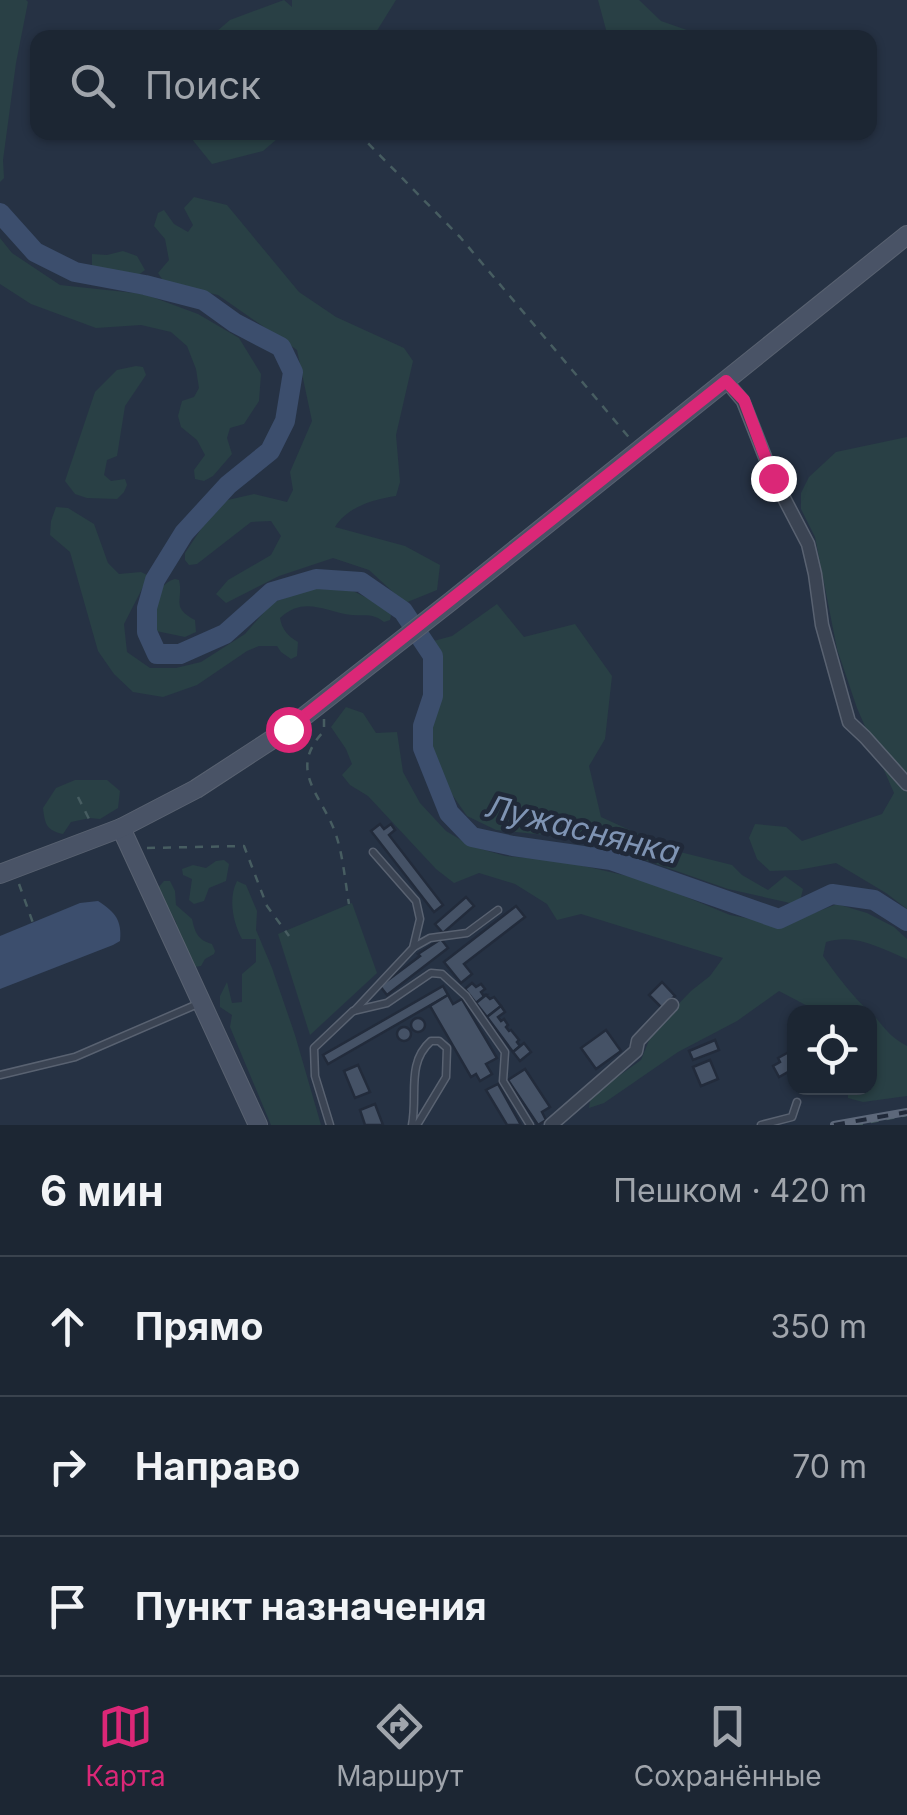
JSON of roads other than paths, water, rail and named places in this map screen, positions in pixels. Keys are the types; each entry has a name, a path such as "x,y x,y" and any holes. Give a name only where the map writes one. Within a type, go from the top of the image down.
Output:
{"main road":[{"path":"7,871 120,828 196,789 288,729 907,235"},
{"path":"120,828 258,1125"}],"street":[{"path":"726,381 744,400 773,478 808,544 822,625 849,722 907,784"},
{"path":"551,1125 636,1051 638,1041 672,1005"}],"lane":[{"path":"373,852 416,900 420,919 413,948"},
{"path":"330,1125 315,1076 314,1048 413,948 430,938 467,934 498,910"},
{"path":"353,1012 387,1002 430,973 442,974 466,996 504,1052 504,1082 530,1125"},
{"path":"0,1076 76,1056 202,1002"},
{"path":"431,1040 439,1040 447,1048 446,1077 415,1125 414,1068 421,1050 431,1040"},
{"path":"760,1125 792,1117 797,1102"}],"water":[{"path":"98,901 116,917 120,941 0,989 0,936 80,903"}],"waterway":[{"name":"Лужаснянка","path":"0,213 35,252 75,272 203,300 235,323 281,347 293,372 285,421 270,451 228,485 184,533 155,580 147,608 147,632 157,654 180,654 225,634 272,592 316,579 361,582 403,611 433,656 433,696 423,726 423,748 449,813 472,837 611,860 779,919 832,894 874,900 907,921"}],"railway":[{"path":"834,1125 907,1112"}]}
